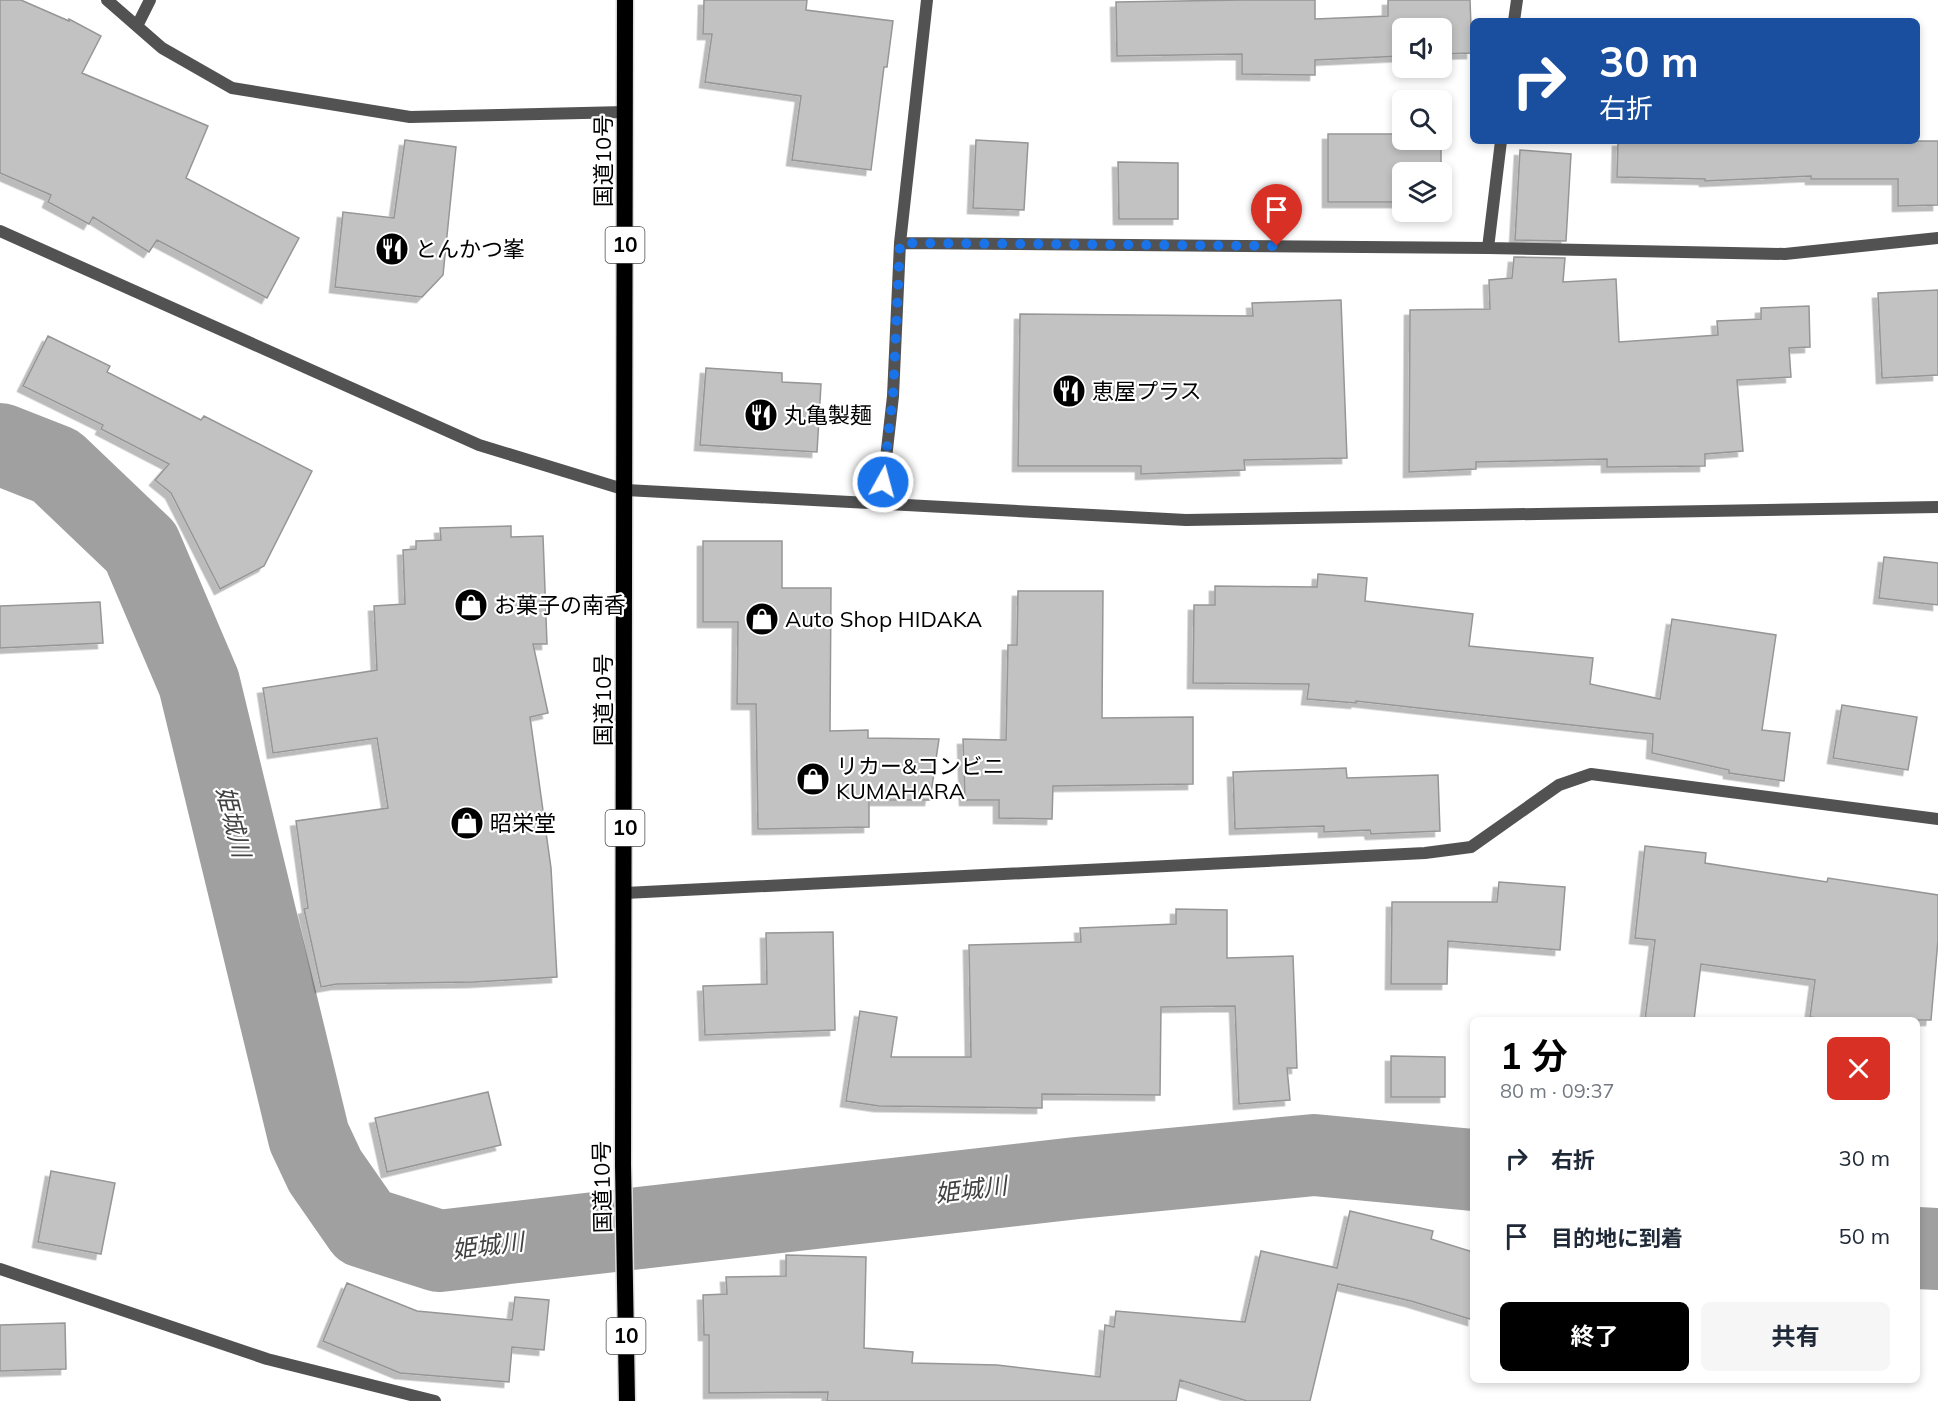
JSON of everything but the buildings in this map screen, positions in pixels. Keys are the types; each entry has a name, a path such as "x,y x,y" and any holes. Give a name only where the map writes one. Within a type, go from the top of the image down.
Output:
{"highway":[{"name":"国道10号","path":"625,0 626,490 623,1165 627,1401"}],"street":[{"path":"107,0 162,48 232,88 410,117 625,112"},
{"path":"137,27 150,0"},
{"path":"881,503 893,396 900,243 927,0"},
{"path":"1514,18 1517,0"},
{"path":"1488,248 1500,144"},
{"path":"0,231 479,445 626,490 1186,520 1938,507"},
{"path":"900,243 1488,248 1785,254 1938,238"},
{"path":"625,893 1425,853 1471,847 1559,785 1591,774 1938,819"},
{"path":"0,1269 267,1359 435,1401"}],"waterway":[{"name":"姫城川","path":"0,444 56,466 141,547 199,683 309,1137 325,1171 364,1227 439,1251 1077,1178 1314,1155 1470,1170"},
{"name":"姫城川","path":"1920,1248 1938,1249"}],"place":[{"name":"とんかつ峯","path":"392,249"},
{"name":"恵屋プラス","path":"1069,391"},
{"name":"丸亀製麺","path":"761,415"},
{"name":"お菓子の南香","path":"471,605"},
{"name":"Auto Shop HIDAKA","path":"762,619"},
{"name":"リカー&コンビニ KUMAHARA","path":"813,779"},
{"name":"昭栄堂","path":"467,823"}],"route":[{"path":"883,482 893,396 900,243 1277,246"}]}
